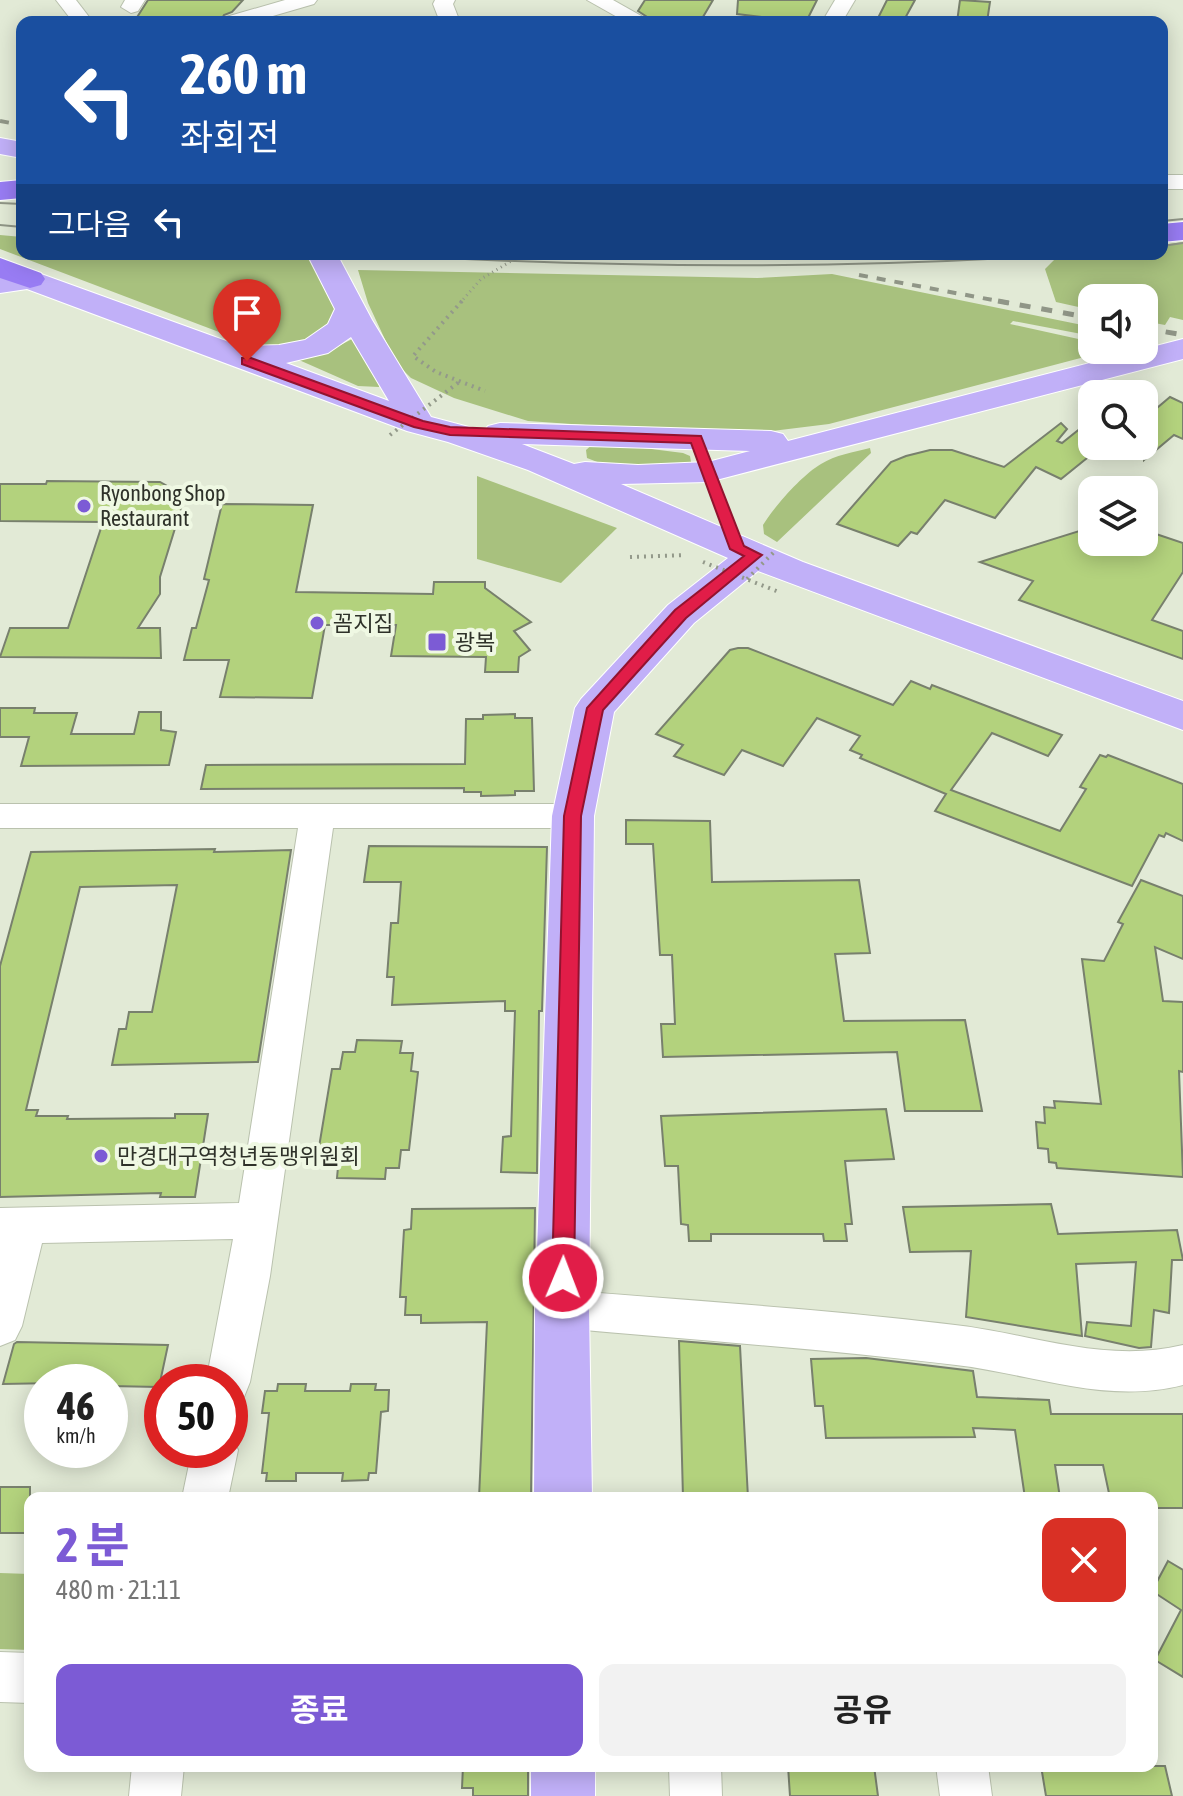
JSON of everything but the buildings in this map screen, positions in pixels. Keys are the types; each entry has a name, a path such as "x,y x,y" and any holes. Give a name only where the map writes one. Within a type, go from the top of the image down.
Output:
{"highway":[{"path":"0,267 15,282"}],"main road":[{"path":"325,260 356,320 420,430"},
{"path":"15,282 230,354 420,430 561,453 716,494 849,436 1183,349"},
{"path":"230,354 298,351 323,343 336,335 345,324 351,306"},
{"path":"561,453 696,439 764,441 849,436"},
{"path":"696,439 716,494 759,565"},
{"path":"561,453 653,513 759,565 1183,716"},
{"path":"563,1492 562,1309 573,816 595,708 681,614 759,565"},
{"path":"563,1772 563,1796"}],"street":[{"path":"66,0 78,16"},
{"path":"251,16 307,0"},
{"path":"597,0 630,16"},
{"path":"0,816 573,816"},
{"path":"231,1364 257,1221 317,816"},
{"path":"0,1326 12,1225 257,1221"},
{"path":"562,1309 969,1346 1112,1373 1167,1371 1183,1365"},
{"path":"206,1492 211,1468"},
{"path":"0,1677 24,1678"},
{"path":"155,1796 157,1772"},
{"path":"695,1772 696,1796"},
{"path":"963,1772 966,1796"}],"path":[{"path":"485,391 436,372 413,356 481,279 513,260"},
{"path":"420,430 459,382"},
{"path":"630,557 684,555 703,562 759,565"}],"green space":[{"path":"0,235 16,236 16,255 0,249"},
{"path":"1183,242 1183,320 1170,317 1165,325 1158,324 1158,284 1078,284 1078,307 1056,302 1045,269 1054,260 1168,260 1168,244"},
{"path":"29,260 312,260 343,310 320,337 271,348 248,343"},
{"path":"358,270 757,278 832,274 1078,324 1078,333 1013,321 1010,324 1078,339 1078,359 829,424 764,432 687,432 528,421 454,398 411,378 396,363 368,303"},
{"path":"354,338 380,382 379,387 358,386 299,360 329,351"},
{"path":"593,444 683,453 690,456 691,462 686,466 605,465 587,458 586,450"},
{"path":"870,448 871,453 777,542 764,534 763,525 774,509 814,469 832,458"},
{"path":"477,476 617,528 561,583 477,559"},
{"path":"0,1573 24,1574 24,1650 0,1649"}],"tram line":[{"path":"0,203 16,204"},
{"path":"1168,220 1183,219"},
{"path":"0,225 16,226"},
{"path":"1168,245 1183,243"},
{"path":"486,260 722,265 965,260"}],"railway":[{"path":"0,121 16,124"},
{"path":"859,275 1007,303"},
{"path":"998,301 1007,303"},
{"path":"1007,303 1078,315"},
{"path":"1158,331 1183,335"}],"place":[{"name":"Ryonbong Shop Restaurant","path":"84,506"},
{"name":"꼼지집","path":"317,623"},
{"name":"광복","path":"437,642"},
{"name":"만경대구역청년동맹위원회","path":"101,1156"}],"route":[{"path":"247,361 419,424 450,431 696,439 738,549 755,555 681,614 595,708 573,816 563,1278"}]}
